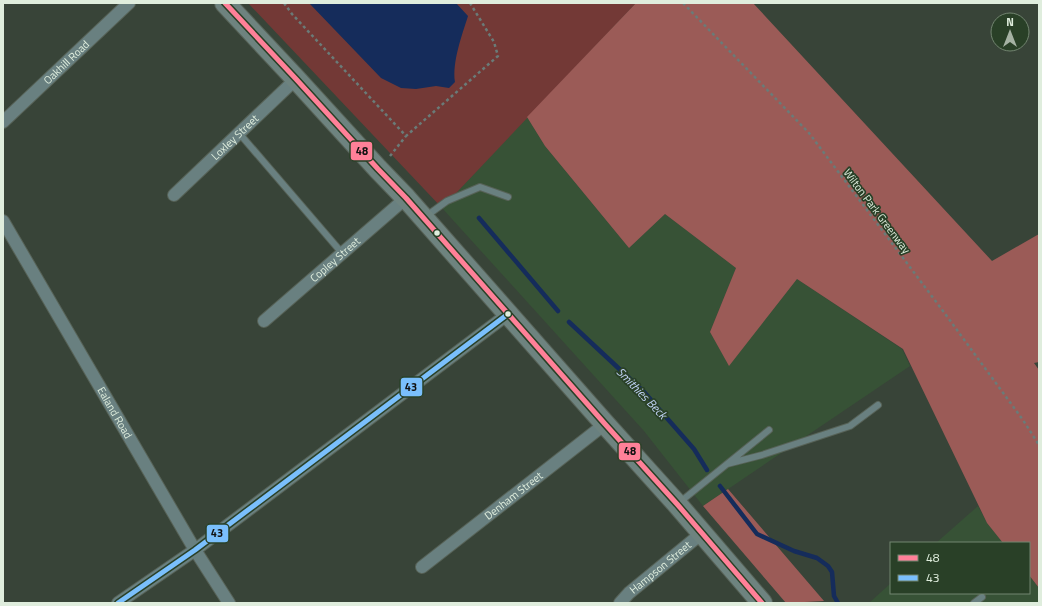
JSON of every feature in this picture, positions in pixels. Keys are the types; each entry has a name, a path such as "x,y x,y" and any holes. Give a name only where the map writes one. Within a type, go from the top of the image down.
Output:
{"main road":[{"path":"225,3 424,218 677,504 762,603"}],"street":[{"name":"Oakhill Road","path":"3,122 129,3"},
{"name":"Loxley Street","path":"174,195 296,79"},
{"name":"Copley Street","path":"264,321 406,198"},
{"name":"Ealand Road","path":"3,221 195,550 229,603"},
{"path":"118,603 195,550 508,314"},
{"name":"Denham Street","path":"422,567 605,424"},
{"name":"Hampson Street","path":"620,603 629,593 702,533"}],"lane":[{"path":"239,132 342,253"},
{"path":"424,218 447,201 480,187 508,197"},
{"path":"727,464 762,455 850,426 878,405"},
{"path":"677,504 769,430"},
{"path":"974,603 982,597"}],"path":[{"path":"284,3 292,14 406,136"},
{"path":"378,169 406,136 498,56 494,42 470,3"},
{"name":"Wilton Park Greenway","path":"682,3 809,133 932,299 946,315 1039,445"}],"shaded area":[{"path":"248,3 636,3 442,208"},
{"path":"636,3 753,3 992,261 1039,234 1039,362 1034,363 1039,370 1039,588 1030,576 1030,542 1002,542 987,523 903,349 797,279 729,366 710,332 736,268 665,214 629,248 545,146 527,117"},
{"path":"527,117 545,146 629,248 665,214 736,268 710,332 729,365 797,279 902,349 910,366 703,506 644,431 442,208"},
{"path":"728,489 824,601 786,603 703,506"},
{"path":"978,506 987,523 1002,542 937,542"},
{"path":"1030,576 1039,588 1039,603 869,603 890,584 890,594 1030,594"}],"water":[{"path":"309,3 456,3 468,16 456,57 454,74 455,82 449,88 436,86 416,89 401,88 381,78"}],"waterway":[{"name":"Smithies Beck","path":"479,218 558,311"},
{"name":"Smithies Beck","path":"569,322 644,392 694,449 707,470"},
{"path":"720,486 757,534 794,551 817,558 828,566 832,572 834,596 838,603"}],"transit line":[{"name":"48","path":"225,3 406,198 677,504 762,603"},
{"name":"43","path":"118,603 195,550 508,314"}]}
